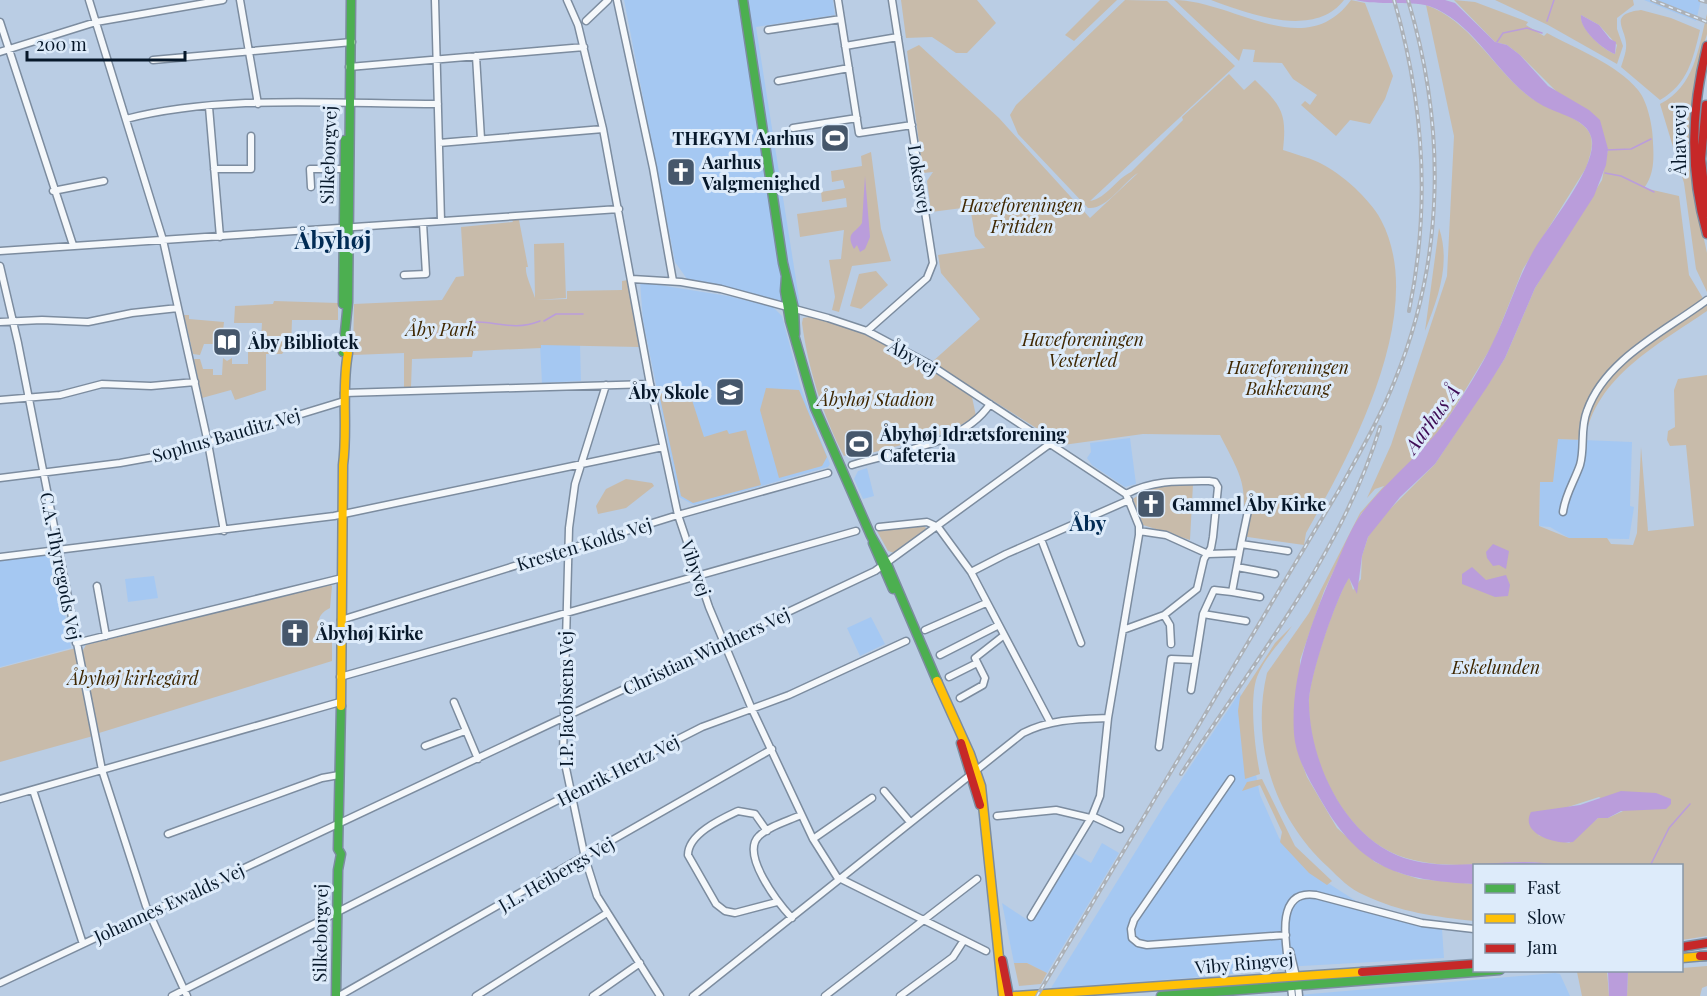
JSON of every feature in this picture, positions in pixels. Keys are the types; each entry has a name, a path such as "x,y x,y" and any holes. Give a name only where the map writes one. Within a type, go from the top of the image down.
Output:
{"street":[{"path":"89,0 163,240 208,442 224,531"},
{"path":"0,52 96,22 223,0"},
{"path":"240,0 258,104"},
{"name":"Silkeborgvej","path":"337,996 338,870 335,864 338,849 339,772 336,763 339,747 340,660 338,649 341,639 343,515 343,465 340,455 344,440 345,369 342,358 345,348 345,310 348,302 346,169 349,0"},
{"path":"435,0 441,221"},
{"path":"567,0 584,47 603,129 632,279"},
{"path":"586,21 608,0"},
{"path":"617,0 650,154 673,281"},
{"path":"743,0 795,336 815,408 958,732 973,773 982,812 1001,957 1003,996"},
{"path":"838,0 859,133 912,125"},
{"name":"Lokesvej","path":"867,331 927,278 933,267 892,0"},
{"path":"768,30 841,19"},
{"path":"0,22 53,190 73,245"},
{"path":"845,46 898,37"},
{"path":"153,60 249,53 349,42"},
{"name":"Åhavevej","path":"1707,46 1695,103 1692,139 1695,182 1707,234"},
{"path":"349,67 584,47"},
{"path":"476,56 481,139"},
{"path":"778,81 849,68"},
{"path":"1706,101 1700,153 1701,181 1707,213"},
{"name":"Åhavevej","path":"1706,101 1704,140 1707,185"},
{"path":"126,119 163,110 258,104 438,104"},
{"path":"209,107 220,237"},
{"path":"793,128 857,118"},
{"path":"439,142 603,129"},
{"path":"214,169 251,169 251,136"},
{"path":"310,187 310,169 346,169"},
{"path":"53,190 104,181"},
{"path":"0,250 220,237 619,208"},
{"path":"404,276 426,274 423,223"},
{"name":"C.A. Thyregods Vej","path":"0,266 14,321 102,770 149,912 186,993"},
{"name":"Åbyvej","path":"632,279 673,281 721,290 867,331 929,364 1051,443 1128,497"},
{"name":"Vibyvej","path":"632,279 650,384 678,515 723,643 813,839 840,879 986,951"},
{"path":"1563,512 1564,501 1580,464 1586,411 1596,394 1619,365 1634,352 1707,300"},
{"path":"0,322 56,320 88,322 132,313 178,308"},
{"path":"0,400 60,394 102,384 151,386 195,382"},
{"name":"Sophus Bauditz Vej","path":"0,478 150,458 208,442 344,397 606,384 650,384"},
{"name":"I.P. Jacobsens Vej","path":"606,384 580,465 572,504 568,549 562,719 563,754 585,858 597,896 660,996"},
{"path":"852,465 961,433 977,421 990,404"},
{"name":"Christian Winthers Vej","path":"338,822 478,759 884,566 1051,443"},
{"path":"0,556 343,515 663,447"},
{"name":"Kresten Kolds Vej","path":"341,620 678,515 828,473"},
{"path":"971,572 1128,497 1145,485 1172,481 1215,482 1218,487 1214,537 1197,589 1164,615 1123,630"},
{"path":"1031,917 1091,817 1102,785 1108,718 1139,531 1128,497"},
{"path":"1232,592 1249,506"},
{"path":"879,527 927,522 938,527 971,572 997,626 1050,722"},
{"path":"340,677 856,531"},
{"path":"1139,531 1173,537 1208,554 1239,553"},
{"path":"1041,539 1081,643"},
{"path":"1241,544 1288,552"},
{"path":"1237,567 1275,574"},
{"path":"76,643 342,578"},
{"path":"97,586 106,636"},
{"path":"1191,690 1203,614 1214,590 1260,597"},
{"path":"925,630 986,603"},
{"path":"1203,614 1246,621"},
{"path":"1164,615 1170,625 1171,644"},
{"path":"940,655 997,626"},
{"path":"960,698 983,685 985,678 975,658 1003,636"},
{"name":"Henrik Hertz Vej","path":"172,996 186,993 702,727 789,695 906,641"},
{"path":"1159,747 1171,659 1195,660"},
{"path":"949,677 977,663"},
{"path":"0,800 340,702"},
{"path":"454,702 478,759"},
{"path":"693,996 1023,733 1050,722 1108,718"},
{"path":"425,746 465,731"},
{"name":"J.L. Heibergs Vej","path":"337,996 585,858 772,749"},
{"path":"168,834 339,772"},
{"path":"1231,779 1134,920 1131,929 1132,938 1138,943 1147,945 1286,935"},
{"path":"33,790 83,944"},
{"path":"884,791 910,822"},
{"path":"813,839 872,798"},
{"path":"997,816 1056,810 1091,817 1120,829"},
{"path":"767,831 755,814 738,811 694,838 689,846 688,855 717,904 725,911 735,913 777,902"},
{"path":"792,918 777,902 753,853 757,839 767,831 801,815"},
{"name":"Johannes Ewalds Vej","path":"0,983 338,822"},
{"path":"825,996 977,879"},
{"path":"1299,996 1294,990 1286,935 1287,908 1293,900 1307,894 1422,923 1473,929"},
{"path":"476,996 607,914"},
{"path":"900,996 953,957 964,940"},
{"path":"1683,948 1707,945"},
{"path":"1683,957 1704,956"},
{"path":"1001,957 1006,969 1009,996"},
{"path":"593,996 640,963"},
{"name":"Viby Ringvej","path":"1015,996 1473,964"},
{"name":"Viby Ringvej","path":"1161,996 1294,990 1479,972"}],"shaded area":[{"path":"624,0 833,0 835,15 756,27 800,305 687,279 675,262"},
{"path":"1356,0 1445,0 1455,3 1495,42 1507,45 1520,55 1548,86 1589,110 1600,120 1608,149 1606,165 1594,196 1535,288 1505,358 1435,464 1400,497 1368,537 1362,556 1357,594 1349,578 1337,602 1324,639 1310,691 1311,726 1316,749 1334,795 1348,815 1364,833 1383,848 1404,858 1442,864 1473,864 1473,884 1424,879 1403,874 1384,867 1352,843 1322,802 1301,761 1294,734 1296,690 1312,625 1354,525 1373,500 1442,426 1468,387 1492,344 1535,248 1579,181 1591,153 1592,141 1590,134 1582,124 1550,109 1518,87 1477,41 1447,15 1420,4 1374,3"},
{"path":"1644,0 1701,0 1696,21"},
{"path":"1581,15 1599,25 1610,39 1616,42 1615,54 1592,38 1581,20"},
{"path":"865,176 870,237 865,249 860,252 857,245 854,249 850,239 862,223"},
{"name":"Åby Skole","path":"640,282 728,296 773,307 782,316 801,388 830,464 828,467 694,505 679,497 643,321"},
{"path":"580,344 581,381 542,383 540,345"},
{"path":"1130,438 1136,484 1125,487 1092,465 1087,458 1091,452 1090,443"},
{"path":"1558,439 1632,442 1630,506 1634,507 1629,539 1569,538 1550,527 1539,526 1540,482"},
{"path":"867,468 874,496 863,499 854,479 858,471"},
{"path":"1493,544 1509,551 1506,569 1499,565 1493,566 1487,558 1486,552"},
{"path":"54,554 71,648 0,667 0,560"},
{"path":"1472,567 1486,580 1506,575 1510,585 1508,596 1495,597 1462,584 1462,574"},
{"path":"154,576 158,598 128,602 125,579"},
{"path":"871,617 885,644 860,656 847,628"},
{"path":"1240,692 1260,795 1279,838 1309,871 1356,901 1442,929 1444,958 1247,969 1228,975 1051,988 1165,804"},
{"path":"1621,791 1656,793 1671,799 1671,804 1666,809 1621,811 1608,818 1598,818 1573,842 1550,840 1535,832 1530,826 1531,812 1580,805"},
{"path":"1102,843 1119,853 1047,973 1027,963 1014,963 1002,903 1026,919 1067,849 1091,863"},
{"path":"1520,862 1552,864 1481,864"},
{"path":"1608,972 1628,972 1627,996 1609,996"},
{"path":"1560,974 1570,996 1287,996"}],"green space":[{"path":"901,0 977,0 996,23 967,53 956,53 932,37 906,38"},
{"path":"1100,0 1117,0 1074,41 1065,35"},
{"path":"1125,0 1167,1 1235,66 1090,201 1101,196 1131,172 1183,120 1182,117 1229,74 1244,90 1255,80 1277,104 1283,118 1283,150 1328,167 1366,199 1381,220 1393,256 1396,296 1390,338 1378,381 1362,423 1306,533 1304,545 1241,536 1244,505 1242,483 1220,435 1143,434 1063,445 932,362 980,319 941,273 938,255 985,248 975,236 970,207 931,212 927,181 933,172 923,173 907,51 919,45 999,118 1090,218 1138,173 1102,205 1088,208 1018,134 1010,115 1016,105"},
{"path":"1174,0 1197,3 1267,24 1290,28 1312,27 1333,18 1351,0 1365,3 1393,76 1385,99 1370,124 1350,120 1336,136 1301,105 1305,101 1310,105 1317,95 1293,79 1282,63 1253,62 1255,50 1243,49 1239,61"},
{"path":"1211,0 1344,0 1331,12 1299,21 1262,16"},
{"name":"Eskelunden","path":"1454,0 1475,2 1528,22 1526,25 1544,36 1547,33 1619,72 1642,95 1653,137 1653,167 1644,188 1679,196 1689,275 1707,305 1707,311 1650,350 1615,380 1591,418 1585,440 1558,439 1553,482 1540,482 1539,526 1569,538 1607,538 1611,544 1633,545 1637,533 1641,447 1648,531 1694,526 1686,445 1670,446 1667,440 1668,431 1675,427 1674,390 1678,379 1707,375 1707,936 1683,940 1683,864 1527,862 1451,865 1421,862 1385,849 1365,835 1348,816 1334,795 1315,748 1310,724 1309,701 1314,673 1324,637 1343,588 1349,577 1353,590 1361,579 1362,556 1368,537 1379,520 1435,464 1505,358 1535,288 1602,180 1608,149 1559,94 1507,45 1495,42","holes":["1599,797 1623,811 1608,818 1598,818 1569,843 1538,835 1568,807"]},
{"path":"1495,0 1633,0 1634,5 1617,18 1617,29 1623,46 1617,64 1548,25","holes":["1581,15 1599,25 1617,45 1615,54 1593,38 1584,26"]},
{"path":"1426,5 1455,21 1468,32 1526,94 1584,126 1592,141 1586,168 1523,269 1493,344 1431,442 1361,514 1324,591 1300,660 1300,758 1307,777 1337,828 1375,862 1419,879 1473,884 1473,921 1391,906 1359,893 1341,879 1309,848 1281,803 1271,779 1262,727 1267,673 1309,613 1360,513 1384,486 1375,489 1367,498 1391,445 1447,276 1454,136"},
{"path":"1641,10 1671,18 1700,30 1688,70 1677,86 1660,100 1621,67 1626,46 1621,18 1631,12"},
{"path":"1707,14 1707,34 1699,60 1692,184 1707,253 1707,292 1696,269 1684,183 1660,104 1672,96 1688,77"},
{"path":"871,152 881,229 891,261 852,266 839,312 832,310 835,297 829,260 841,259 844,230 800,237 797,214 847,207 846,198 822,202 821,192 845,188 843,180 832,182 831,171 862,166 861,156"},
{"name":"Åby Park","path":"512,220 519,220 528,267 526,267 527,274 535,298 534,244 564,243 566,298 536,300 567,299 567,291 622,290 622,281 628,280 639,347 541,345 541,348 473,351 472,357 412,359 411,387 404,387 404,353 353,355 354,304 442,300 456,277 464,276 461,227 513,222"},
{"path":"1439,228 1444,254 1443,267 1438,293 1425,331"},
{"path":"876,271 888,285 861,309 850,306 859,274"},
{"path":"274,301 338,303 338,320 292,320 291,347 287,347 282,354 266,354 266,390 235,400 231,390 202,398 194,359 200,359 203,369 213,369 213,375 222,375 223,358 227,361 232,358 232,364 248,364 248,352 255,352 255,339 261,339 262,323 234,323 235,306 273,304"},
{"path":"184,315 189,315 189,319 224,322 223,331 215,331 215,344 204,344 200,355 193,354"},
{"name":"Åbyhøj Stadion","path":"809,317 852,329 894,348 972,397 976,416 947,433 852,458 849,454 844,456 829,425 812,374 802,323 803,318"},
{"path":"766,388 799,390 827,457 822,466 779,478 760,410"},
{"path":"659,393 691,397 704,437 727,430 729,434 746,430 761,485 693,503 681,496"},
{"path":"626,479 652,483 654,486 626,508 598,514 596,506 606,489"},
{"path":"1193,484 1190,540 1143,525 1133,499 1148,488"},
{"path":"924,526 927,529 894,553 888,551 877,531"},
{"name":"Åbyhøj kirkegård","path":"329,583 332,586 330,608 320,616 319,627 323,636 332,639 332,661 99,733 82,652 86,645"},
{"path":"1292,626 1268,657 1257,677 1253,711 1260,774 1245,779 1238,711 1240,697 1275,643"},
{"path":"76,648 93,736 0,762 0,668"},
{"path":"1262,779 1295,846 1332,881 1327,885 1309,873 1280,842 1282,832 1260,785 1242,791 1247,782"},
{"path":"1014,963 1027,963 1047,973 1041,984 1019,986"},
{"path":"1707,966 1707,986 1702,988 1700,996 1627,996 1628,972 1683,972 1683,968"},
{"path":"1577,972 1607,972 1609,996 1582,996"}],"waterway":[{"path":"1547,21 1554,0"},
{"path":"1497,42 1503,33 1527,28 1542,33"},
{"path":"1606,150 1631,149 1651,139"},
{"path":"1605,173 1621,176 1654,192"},
{"path":"544,321 556,314 583,314"},
{"path":"467,322 521,326 540,321"},
{"path":"420,327 436,333"},
{"path":"1651,864 1669,828 1690,804"}],"railway":[{"path":"1394,0 1412,77 1421,154 1420,232 1409,311"},
{"path":"1037,996 1339,490 1376,422 1395,380 1411,334 1423,287 1431,239 1434,192 1434,143 1429,95 1408,0"},
{"path":"1652,0 1707,22"},
{"path":"1700,0 1707,2"},
{"path":"1181,774 1293,607 1319,564 1343,520 1380,427"}],"traffic: fast":[{"path":"343,352 348,302 351,0"},
{"path":"743,0 783,263 794,309 795,334"},
{"path":"343,304 345,140"},
{"path":"786,277 785,291 790,321 815,408 871,536 887,564 937,681"},
{"path":"873,543 893,589"},
{"path":"336,996 338,870 341,854 338,849 341,706"},
{"path":"1161,996 1474,972"}],"traffic: slow":[{"path":"341,706 343,465 348,353 345,348"},
{"path":"937,681 970,754 981,786 1003,996"},
{"path":"1683,958 1705,956"},
{"path":"1015,996 1362,972"}],"traffic: jam":[{"path":"1707,46 1698,93 1694,140 1697,187 1707,234"},
{"path":"1706,105 1701,159 1707,213"},
{"path":"961,743 980,805"},
{"path":"1683,947 1707,943"},
{"path":"1700,956 1707,956"},
{"path":"1002,960 1009,996"},
{"path":"1362,972 1473,964"}],"place":[{"name":"THEGYM Aarhus","path":"835,138"},
{"name":"Aarhus Valgmenighed","path":"681,172"},
{"name":"Åby Bibliotek","path":"227,342"},
{"name":"Åby Skole","path":"730,392"},
{"name":"Åbyhøj Idrætsforening Cafeteria","path":"859,444"},
{"name":"Gammel Åby Kirke","path":"1151,504"},
{"name":"Åbyhøj Kirke","path":"295,633"}],"district":[{"name":"Åbyhøj","path":"333,239"},
{"name":"Åby","path":"1088,522"}],"park label":[{"name":"Haveforeningen Fritiden","path":"1022,215"},
{"name":"Haveforeningen Vesterled","path":"1083,349"},
{"name":"Haveforeningen Bakkevang","path":"1288,377"}],"water label":[{"name":"Aarhus Å","path":"1431,418"}]}
